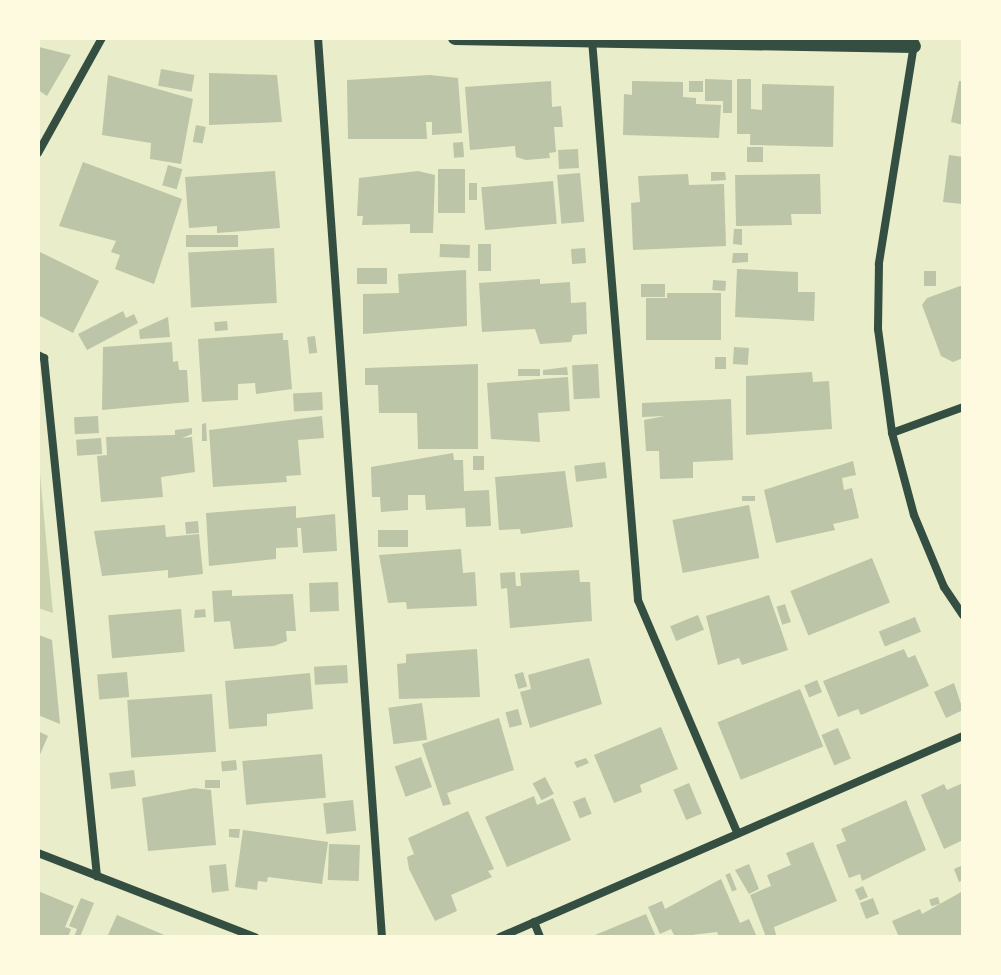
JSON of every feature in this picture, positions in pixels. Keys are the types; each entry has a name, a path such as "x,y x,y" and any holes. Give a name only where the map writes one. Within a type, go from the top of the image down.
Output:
{"street":[{"path":"38,153 102,38"},
{"path":"318,38 382,937"},
{"path":"455,38 914,42 879,264 878,329 892,433 914,515 944,587 963,615"},
{"path":"592,40 638,600 738,834"},
{"path":"38,355 44,358 97,876"},
{"path":"892,433 963,407"},
{"path":"500,937 963,736"},
{"path":"38,853 255,937"},
{"path":"534,922 540,937"}],"green space":[{"path":"38,453 53,613 38,608"}],"building":[{"path":"39,47 71,55 47,96 38,90"},
{"path":"161,69 194,75 192,92 158,86"},
{"path":"209,73 277,75 282,122 209,125"},
{"path":"108,75 193,99 181,164 150,159 151,143 102,135"},
{"path":"430,75 458,78 462,133 432,135 432,122 426,122 427,139 348,139 347,80"},
{"path":"705,79 732,80 732,113 723,113 723,101 705,101"},
{"path":"737,79 751,79 751,134 737,134"},
{"path":"551,81 552,107 561,106 563,127 554,127 556,152 549,153 550,158 526,160 516,157 515,146 470,150 465,87"},
{"path":"632,81 683,82 683,97 696,98 696,104 721,105 719,138 623,135 624,94 632,95"},
{"path":"689,81 703,81 703,92 689,92"},
{"path":"959,81 963,81 963,125 951,122"},
{"path":"762,84 834,86 833,147 750,145 751,109 762,110"},
{"path":"196,125 206,127 203,144 193,142"},
{"path":"463,142 464,157 454,158 453,143"},
{"path":"747,147 763,147 763,162 747,162"},
{"path":"578,149 579,168 559,169 558,150"},
{"path":"949,155 963,157 963,204 943,202"},
{"path":"83,162 182,199 154,284 115,269 120,255 111,252 116,241 59,226"},
{"path":"168,165 182,169 177,189 162,185"},
{"path":"438,169 465,169 465,213 438,213"},
{"path":"275,171 280,228 217,233 217,226 189,228 185,177"},
{"path":"418,171 435,175 433,233 410,233 410,224 362,225 363,216 357,216 359,178"},
{"path":"711,172 725,172 726,180 711,181"},
{"path":"580,173 584,222 561,224 557,175"},
{"path":"688,174 689,185 724,184 726,246 633,250 631,203 640,202 638,176"},
{"path":"820,174 821,214 791,214 792,225 736,226 735,175"},
{"path":"553,181 557,224 485,230 481,187"},
{"path":"469,183 477,183 477,200 469,200"},
{"path":"734,229 742,229 742,245 733,244"},
{"path":"186,235 238,235 238,247 186,247"},
{"path":"440,244 470,245 470,258 440,257"},
{"path":"478,244 491,244 491,271 478,271"},
{"path":"274,248 277,303 191,307 188,253"},
{"path":"585,248 586,263 572,264 571,249"},
{"path":"38,251 99,281 73,333 38,315"},
{"path":"733,253 748,253 748,262 732,263"},
{"path":"357,268 387,268 387,284 357,284"},
{"path":"737,269 798,272 798,292 815,292 814,321 735,317"},
{"path":"466,270 467,326 363,334 363,294 399,293 398,274"},
{"path":"924,271 936,271 936,286 924,286"},
{"path":"540,279 540,284 570,282 571,303 586,302 587,334 573,335 571,342 540,344 535,329 482,332 479,283"},
{"path":"713,280 726,281 725,291 712,290"},
{"path":"641,284 665,284 665,297 641,297"},
{"path":"963,285 963,358 953,362 941,356 922,305 927,298"},
{"path":"667,293 721,293 721,340 646,340 646,298 667,298"},
{"path":"123,311 126,318 134,314 138,323 87,350 78,334"},
{"path":"168,317 170,337 140,339 139,330"},
{"path":"227,321 228,330 215,331 214,322"},
{"path":"283,333 283,340 288,340 292,389 256,394 255,383 238,384 238,400 202,402 198,339"},
{"path":"315,336 317,353 309,354 307,337"},
{"path":"172,342 173,362 178,361 179,370 187,370 189,402 102,410 103,347"},
{"path":"734,347 749,348 748,365 733,364"},
{"path":"715,357 726,357 726,369 715,369"},
{"path":"478,364 478,449 418,449 417,413 379,413 378,385 365,385 365,368"},
{"path":"598,364 600,398 574,399 572,365"},
{"path":"567,367 568,375 543,375 543,370"},
{"path":"518,369 540,369 540,376 518,376"},
{"path":"812,372 813,382 829,381 832,429 746,435 746,376"},
{"path":"568,377 570,411 538,413 540,442 491,439 487,383"},
{"path":"322,392 323,410 294,411 293,394"},
{"path":"731,399 733,460 693,462 693,478 660,479 659,451 646,451 644,420 665,416 642,417 642,403"},
{"path":"98,416 99,433 75,434 74,417"},
{"path":"322,416 324,438 298,440 301,475 286,476 287,482 213,487 209,430"},
{"path":"206,423 207,441 202,441 202,424"},
{"path":"192,428 192,434 182,438 192,437 195,472 161,477 163,497 101,502 97,456 107,455 106,437 175,435 175,430"},
{"path":"101,438 102,454 77,456 76,440"},
{"path":"453,453 454,460 463,460 464,491 489,490 491,526 466,527 465,508 426,510 425,495 408,495 408,510 381,512 380,497 372,497 371,467"},
{"path":"473,456 484,456 484,470 473,470"},
{"path":"853,461 856,475 842,478 844,490 852,488 859,518 833,524 835,530 776,543 764,490"},
{"path":"605,462 607,478 576,482 574,466"},
{"path":"565,471 573,527 521,534 520,529 499,530 495,477"},
{"path":"742,496 755,496 755,501 742,501"},
{"path":"749,505 759,558 683,573 672,520"},
{"path":"296,506 296,518 335,514 337,551 303,553 301,528 297,528 298,547 276,548 276,559 209,566 206,513"},
{"path":"198,521 199,533 186,534 185,522"},
{"path":"165,525 166,537 199,534 203,574 168,578 168,570 102,576 94,531"},
{"path":"378,530 408,530 408,547 378,547"},
{"path":"461,549 463,573 475,572 477,606 407,609 406,602 388,603 379,555"},
{"path":"872,558 890,603 808,635 790,591"},
{"path":"579,570 580,582 590,582 592,621 510,628 507,588 501,589 500,573 515,572 516,586 521,586 520,573"},
{"path":"338,582 339,611 310,612 309,583"},
{"path":"232,590 232,596 293,594 296,631 286,631 287,641 274,646 234,649 230,621 214,622 212,591"},
{"path":"769,595 788,650 742,665 739,658 718,665 706,616"},
{"path":"785,604 791,622 782,625 776,607"},
{"path":"181,609 185,652 112,658 108,615"},
{"path":"205,609 206,617 194,618 195,610"},
{"path":"698,615 704,630 676,641 670,626"},
{"path":"915,617 921,632 885,646 879,632"},
{"path":"39,635 52,640 60,724 38,715"},
{"path":"477,649 480,697 399,699 397,664 406,663 406,654"},
{"path":"904,649 908,658 915,655 929,686 861,715 858,709 838,717 823,681"},
{"path":"589,658 602,704 530,728 520,692 531,689 528,675"},
{"path":"347,665 348,683 315,685 314,667"},
{"path":"127,672 129,697 99,700 97,675"},
{"path":"523,672 527,686 518,689 514,674"},
{"path":"310,673 313,709 267,714 267,726 229,729 225,681"},
{"path":"817,680 822,692 809,697 804,685"},
{"path":"954,683 963,710 946,718 934,692"},
{"path":"800,689 823,746 741,780 717,722"},
{"path":"212,694 216,752 131,758 127,700"},
{"path":"422,703 427,740 393,744 388,708"},
{"path":"518,709 522,724 510,728 505,712"},
{"path":"499,718 514,770 447,793 451,804 443,806 422,744"},
{"path":"661,727 678,769 640,785 642,792 614,803 594,755"},
{"path":"838,728 851,758 834,765 821,735"},
{"path":"38,731 48,736 38,759"},
{"path":"322,754 326,798 246,805 242,761"},
{"path":"421,757 432,787 406,797 395,767"},
{"path":"586,758 589,763 577,768 574,762"},
{"path":"236,760 237,770 222,772 221,762"},
{"path":"134,770 136,786 111,789 109,773"},
{"path":"545,777 554,794 542,800 533,784"},
{"path":"205,780 220,780 220,788 205,788"},
{"path":"689,783 702,813 686,820 673,790"},
{"path":"963,783 963,840 944,849 921,795 944,784 947,790"},
{"path":"194,788 211,790 216,845 148,851 142,798"},
{"path":"534,796 537,805 553,798 571,840 507,867 485,817"},
{"path":"585,797 592,814 580,819 573,802"},
{"path":"353,800 356,831 326,834 323,803"},
{"path":"906,800 926,850 862,881 860,874 849,878 836,845 846,841 841,829"},
{"path":"468,811 494,869 488,871 492,877 451,895 457,911 435,921 409,869 407,857 414,854 408,838"},
{"path":"229,829 240,829 239,838 229,837"},
{"path":"243,830 328,842 322,884 268,877 267,882 258,881 257,890 235,887"},
{"path":"813,842 837,901 774,927 776,935 766,937 750,895 771,886 767,875 791,865 786,853"},
{"path":"329,844 360,845 359,881 328,880"},
{"path":"226,864 229,891 212,893 209,866"},
{"path":"749,864 759,889 749,894 735,870"},
{"path":"963,865 963,880 959,882 954,869"},
{"path":"730,873 737,890 732,892 725,875"},
{"path":"721,879 740,923 749,919 757,937 719,937 717,932 675,937 671,929 660,934 648,907 662,901 665,909"},
{"path":"863,886 868,897 860,901 855,890"},
{"path":"38,891 74,906 65,927 71,929 68,937 38,937"},
{"path":"963,891 963,937 899,937 892,921 920,909 922,914"},
{"path":"938,897 940,904 931,906 929,899"},
{"path":"81,898 94,903 80,937 74,937 77,929 69,926"},
{"path":"873,898 879,914 866,919 860,903"},
{"path":"646,914 656,937 590,937"},
{"path":"117,915 169,937 107,937"}]}
